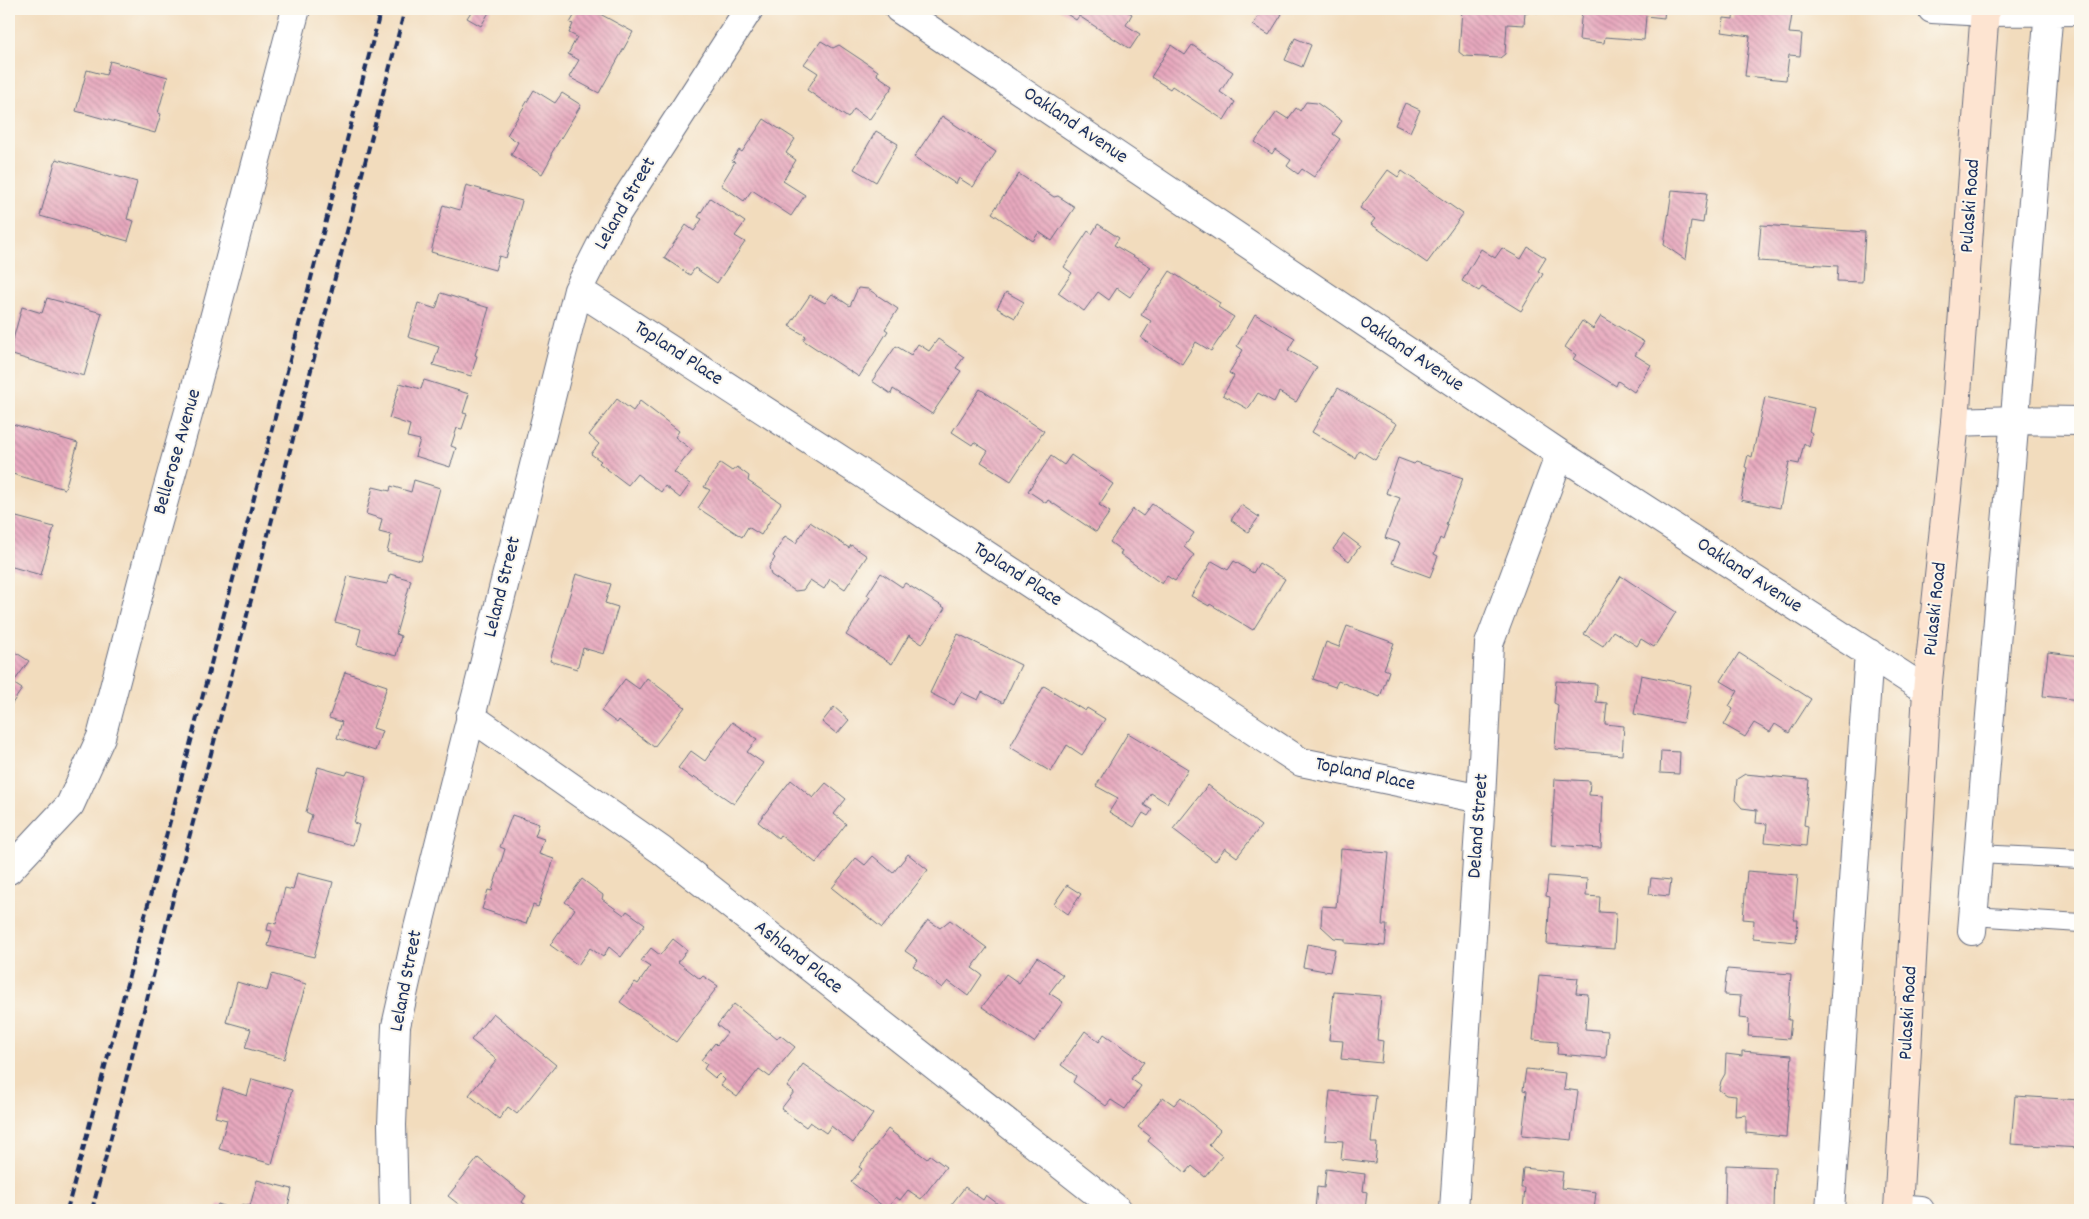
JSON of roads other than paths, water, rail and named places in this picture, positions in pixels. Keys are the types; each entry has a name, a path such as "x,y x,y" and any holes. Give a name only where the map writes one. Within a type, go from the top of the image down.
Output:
{"main road":[{"name":"Pulaski Road","path":"1906,1210 1927,691 1955,422 1985,10"}],"street":[{"name":"Bellerose Avenue","path":"9,870 70,805 101,736 296,9"},
{"name":"Leland Street","path":"394,1210 392,1125 396,1026 470,716 578,290 617,213 749,9"},
{"name":"Oakland Avenue","path":"899,9 1560,454 1927,691"},
{"path":"1932,9 2080,12"},
{"path":"1972,923 2016,420 2049,10"},
{"name":"Topland Place","path":"578,290 888,490 1301,762 1481,799"},
{"path":"1955,422 2016,420 2080,421"},
{"name":"Deland Street","path":"1454,1210 1481,799 1489,644 1560,454"},
{"path":"1830,1210 1869,653"},
{"name":"Ashland Place","path":"470,716 661,850 1118,1210"}],"lane":[{"path":"1977,854 2080,859"},
{"path":"1972,923 2080,923"}],"railway":[{"path":"67,1210 381,9"},
{"path":"92,1210 405,9"}]}
